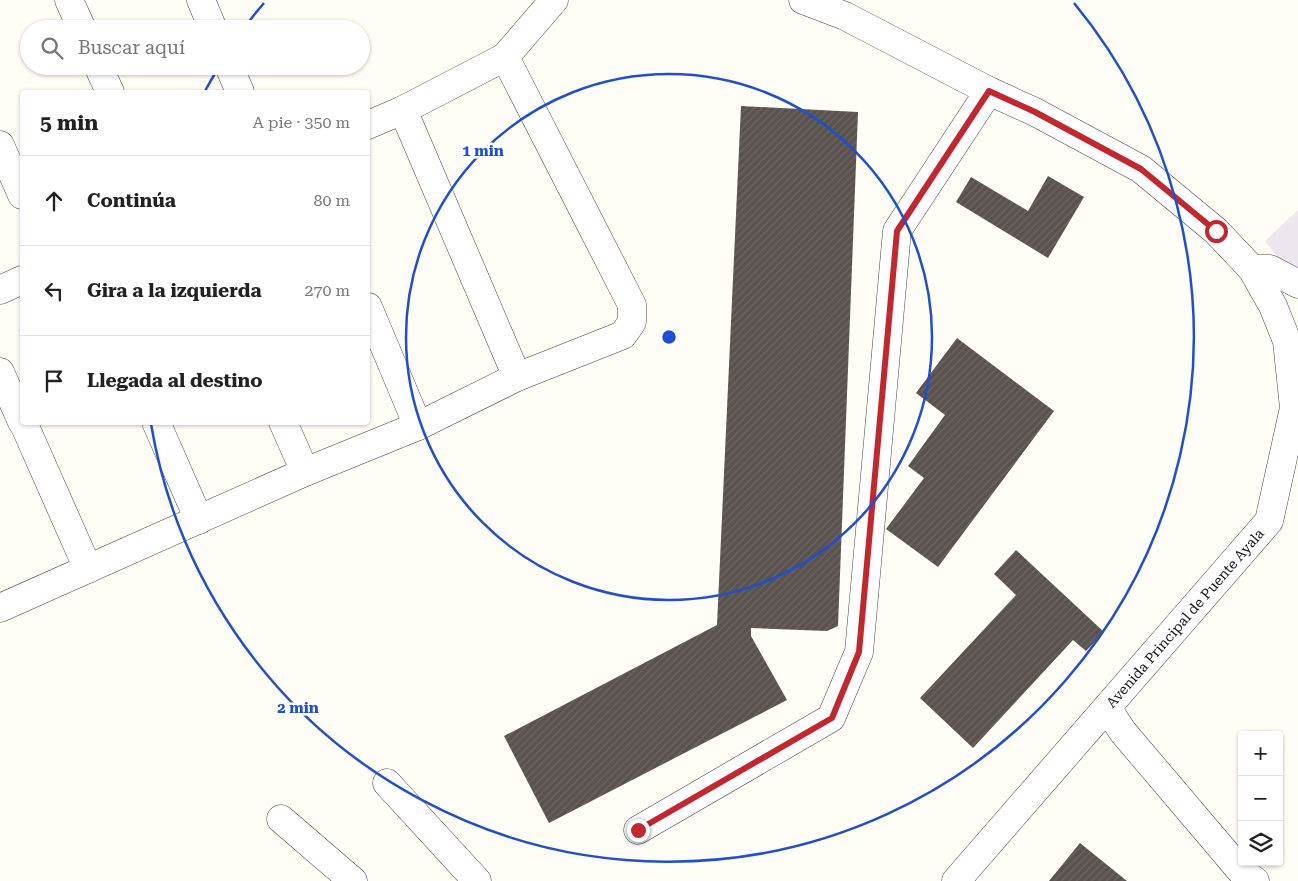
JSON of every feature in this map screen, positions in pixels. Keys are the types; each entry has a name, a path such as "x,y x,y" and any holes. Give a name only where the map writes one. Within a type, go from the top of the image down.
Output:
{"street":[{"path":"69,0 78,20"},
{"path":"201,0 209,20"},
{"path":"370,124 403,110 506,58 554,0"},
{"name":"Avenida Principal de Puente Ayala","path":"803,0 845,16 989,91 1035,112 1141,169 1216,231 1252,270 1273,306 1292,346 1294,408 1270,521 956,880"},
{"path":"0,608 305,472 418,426 517,377 623,335 632,322 632,305 506,58"},
{"path":"102,75 109,90"},
{"path":"233,75 239,90"},
{"path":"638,830 832,718 859,652 897,231 989,91"},
{"path":"403,110 517,377"},
{"path":"0,145 20,190"},
{"path":"1252,270 1270,269 1298,284"},
{"path":"0,290 20,281"},
{"path":"370,312 418,426"},
{"path":"0,372 20,415"},
{"path":"24,425 88,569"},
{"path":"157,425 199,520"},
{"path":"284,425 305,472"},
{"path":"1107,708 1123,732 1223,849 1242,871 1255,881"},
{"path":"387,783 477,881"},
{"path":"281,819 352,881"}],"shaded area":[{"path":"1298,210 1298,283 1265,241"}],"building":[{"path":"741,106 858,112 838,626 827,631 751,628 751,636 787,700 549,823 504,736 717,625"},
{"path":"1048,176 1084,197 1048,258 956,202 971,177 1028,211"},
{"path":"957,338 1054,411 938,567 886,529 924,478 908,466 945,415 916,393"},
{"path":"1016,550 1104,632 1086,651 1073,640 973,748 920,698 1016,595 994,574"},
{"path":"1080,843 1127,881 1049,881"}],"route":[{"path":"638,830 832,718 859,652 897,231 989,91 1035,112 1141,169 1216,231"}]}
